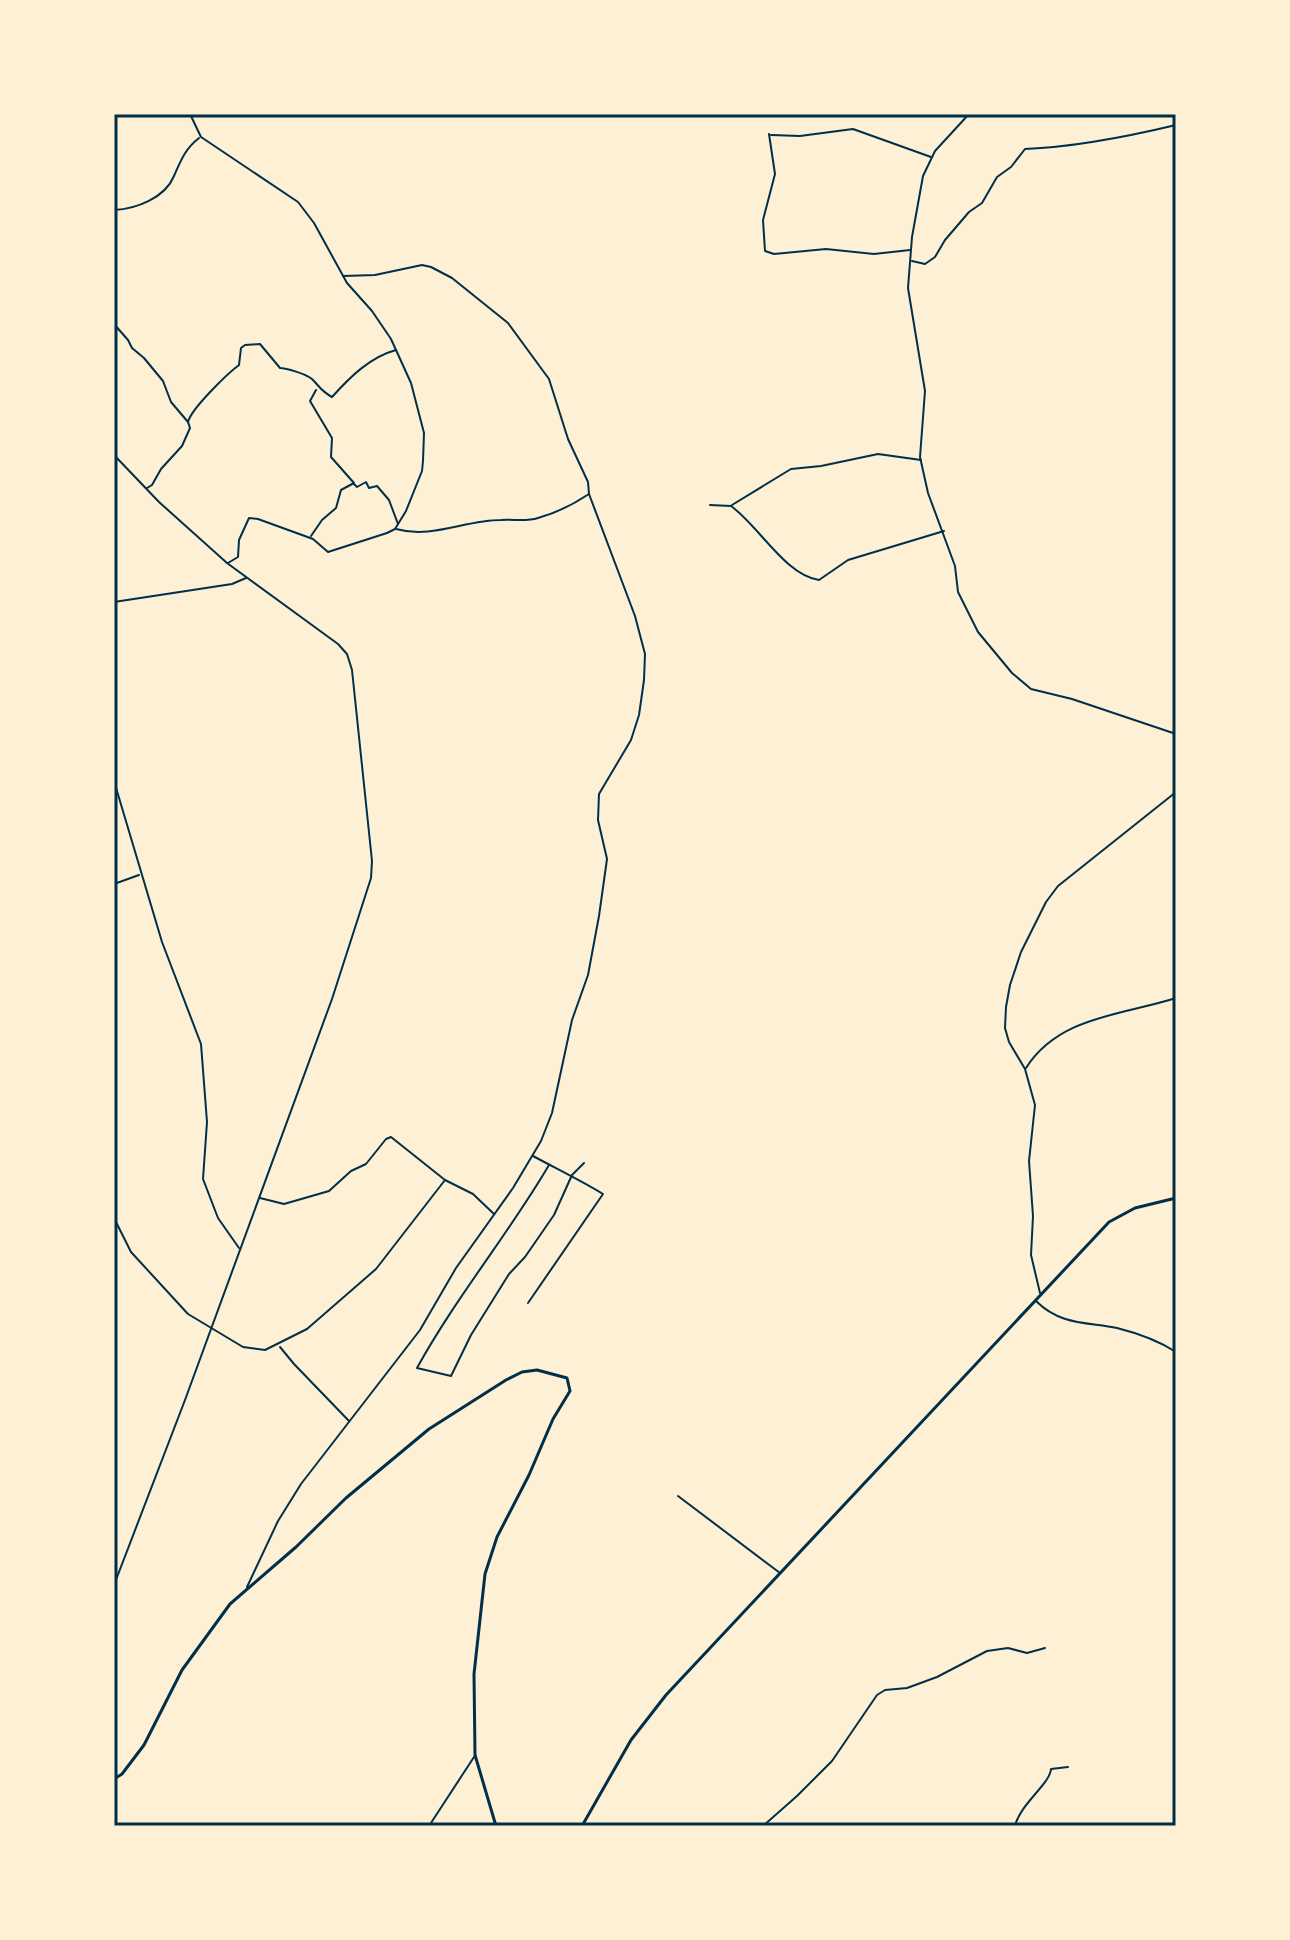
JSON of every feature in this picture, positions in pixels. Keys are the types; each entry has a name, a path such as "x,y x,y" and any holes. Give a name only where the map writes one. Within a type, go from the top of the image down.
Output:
{"main road":[{"path":"582,1826 607,1779 655,1708 1040,1294 1109,1222 1135,1208 1176,1198"},
{"path":"114,1779 122,1774 144,1745 182,1670 230,1604 247,1587 296,1547 346,1498 456,1410 522,1372 537,1370 567,1378 570,1383 568,1399 553,1419 497,1537 487,1565 474,1674 475,1755 496,1826"}],"street":[{"path":"190,114 201,137 298,202 321,235 353,292 372,311 398,350 411,383 424,433 422,471 395,529"},
{"path":"969,114 932,157 920,190 910,260 909,303 925,391 921,460 928,493 955,566 958,592 978,632 1022,682 1040,693 1072,699 1176,734"},
{"path":"910,260 928,263 969,212 982,203 997,177 1011,167 1025,149 1042,150 1176,125"},
{"path":"911,250 874,254 826,249 774,254 765,251 763,220 775,174 770,134 800,136 853,129 932,157"},
{"path":"114,210 140,205 162,192 173,178 186,150 201,137"},
{"path":"247,1587 262,1551 301,1484 420,1330 456,1268 495,1214 546,1130 559,1090 572,1020 588,975 598,927 607,859 598,820 599,794 631,740 639,715 644,680 645,654 635,616 589,494 588,482 568,439 549,379 508,323 452,278 431,267 422,265 375,275 343,276"},
{"path":"114,324 163,381 171,402 188,422"},
{"path":"146,489 155,482 161,469 182,446 189,432 190,414 202,405 223,376 239,365 241,348 245,345 256,343 263,346 280,368 285,367 309,377 316,389 332,397 375,359 398,350"},
{"path":"316,389 310,401 332,438 331,457 357,487 366,482 369,488 377,486 389,500 398,524"},
{"path":"710,505 731,506 791,469 878,454 921,460"},
{"path":"114,455 146,489 227,563 338,644 347,654 352,670 372,861 371,878 358,923 114,1585"},
{"path":"311,538 322,520 336,508 341,490 354,483"},
{"path":"227,563 238,557 239,540 249,518 311,538 328,552 333,552 395,529 438,532 464,524 500,519 530,521 589,494"},
{"path":"731,506 786,562 819,580 848,560 944,531"},
{"path":"114,602 232,584 246,578"},
{"path":"114,781 176,986 201,1044 207,1122 203,1179 218,1218 239,1248"},
{"path":"1040,1294 1031,1255 1033,1216 1029,1161 1035,1105 1025,1069 1009,1042 1005,1028 1006,1007 1017,962 1040,913 1066,878 1176,792"},
{"path":"114,884 141,874"},
{"path":"1025,1069 1049,1041 1079,1025 1176,998"},
{"path":"258,1198 284,1204 329,1191 351,1171 366,1164 391,1137 445,1180 473,1194 495,1214"},
{"path":"528,1303 603,1194 532,1155"},
{"path":"549,1165 517,1218 461,1294 445,1326 417,1368 451,1376 471,1335 509,1274 525,1257 554,1215 572,1175 584,1163"},
{"path":"114,1218 131,1252 188,1314 253,1350 265,1350 279,1345 320,1319 376,1269 445,1180"},
{"path":"1035,1300 1052,1314 1072,1323 1128,1331 1176,1352"},
{"path":"279,1345 350,1422"},
{"path":"678,1496 781,1574"},
{"path":"763,1826 832,1761 877,1695 885,1690 907,1688 937,1677 981,1652 1008,1648 1027,1653 1045,1648"},
{"path":"429,1826 475,1755"},
{"path":"1015,1826 1029,1799 1051,1776 1051,1769 1068,1767"}]}
